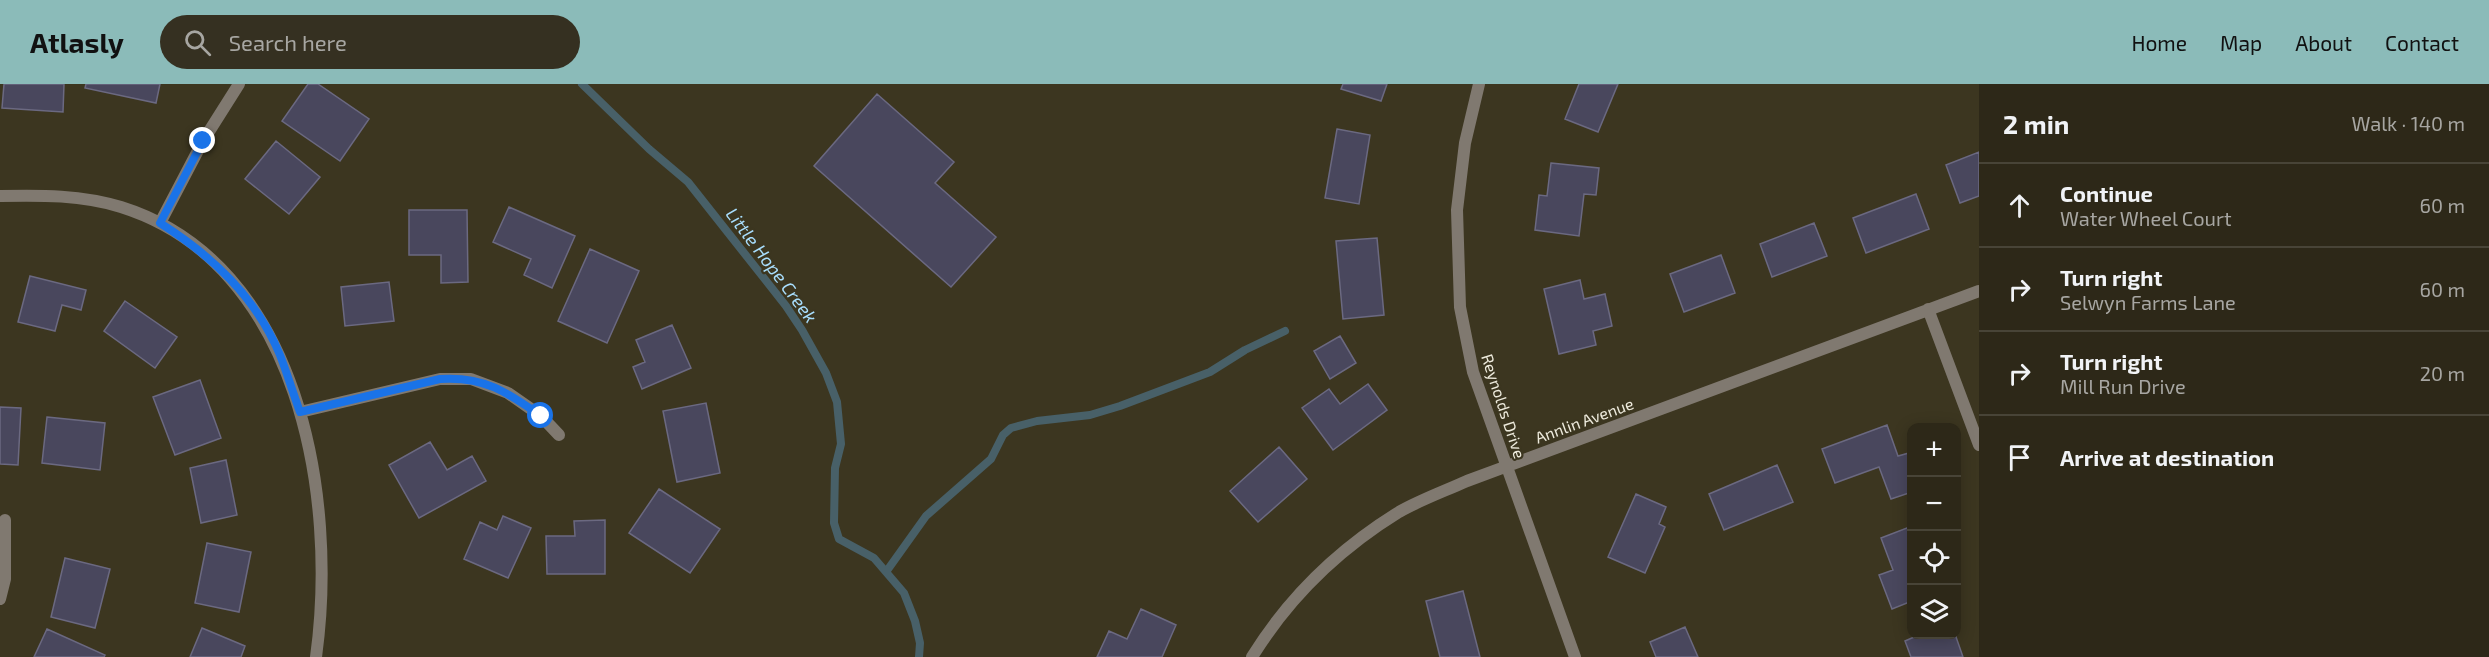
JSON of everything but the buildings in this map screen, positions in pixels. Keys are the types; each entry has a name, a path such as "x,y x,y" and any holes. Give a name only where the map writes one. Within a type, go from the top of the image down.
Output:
{"street":[{"path":"160,223 203,141 239,84"},
{"name":"Reynolds Drive","path":"1479,84 1465,143 1457,210 1461,307 1473,372 1575,657"},
{"path":"0,196 56,195 102,201 160,223 194,244 229,277 259,315 279,354 300,412 317,487 322,531 323,572 316,657"},
{"name":"Annlin Avenue","path":"1252,657 1268,631 1299,593 1341,552 1401,511 1506,466 1979,291"},
{"path":"1928,309 1979,445"},
{"path":"300,412 440,379 471,379 508,393 541,416 560,435"},
{"path":"0,599 5,579 5,520"}],"waterway":[{"name":"Little Hope Creek","path":"582,84 649,149 688,182 786,306 802,330 826,373 837,402 841,444 835,468 834,523 839,539 874,558 904,593 915,621 920,643 919,657"},
{"path":"886,572 926,516 991,459 1003,435 1011,428 1037,421 1090,415 1120,406 1210,372 1245,350 1285,331"}],"route":[{"path":"203,141 160,223 194,244 229,277 259,315 279,354 300,412 440,379 456,378 486,383 508,393 541,416"}]}
